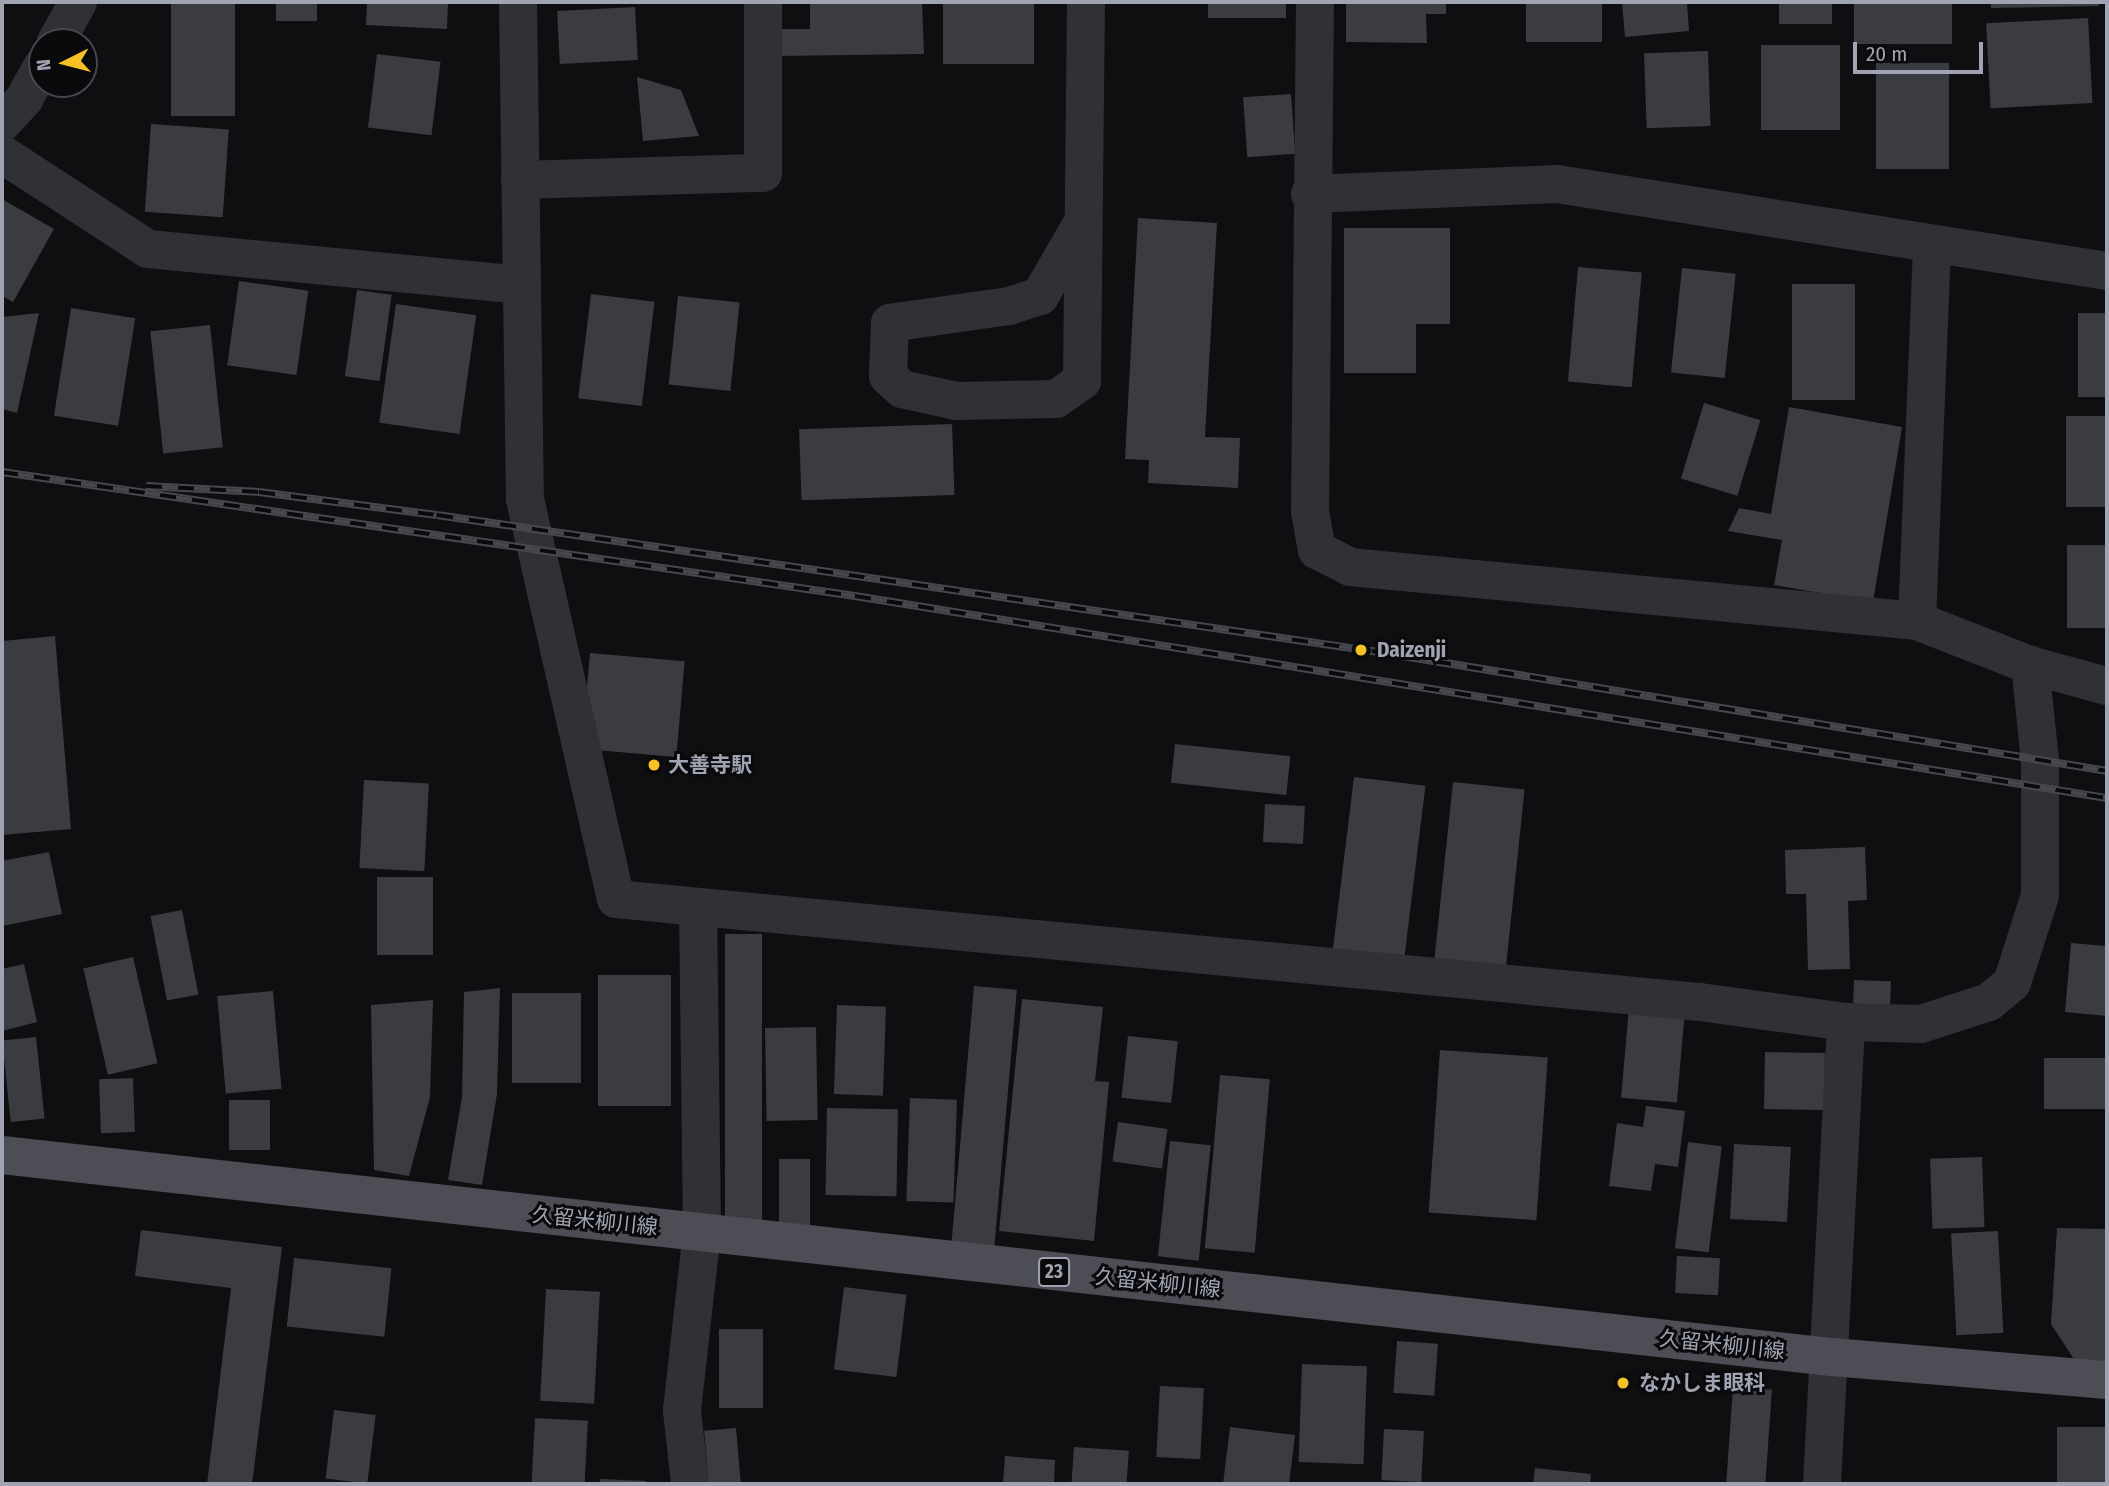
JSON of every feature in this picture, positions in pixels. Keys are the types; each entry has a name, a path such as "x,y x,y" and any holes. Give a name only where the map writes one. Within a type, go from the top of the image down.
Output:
{"main road":[{"name":"久留米柳川線","path":"2,1155 1832,1357 2107,1380"}],"street":[{"path":"64,28 78,2"},
{"path":"518,2 525,499 616,899 1700,1002 1846,1022 1921,1024 1989,1002 2012,983 2040,895 2039,761 2030,666"},
{"path":"520,180 763,173 763,2"},
{"path":"1080,227 1040,296 1009,306 890,323 888,376 902,389 956,401 1056,399 1082,381 1080,227 1086,2"},
{"path":"1315,2 1310,194 1310,511 1317,550 1350,567 1917,621 2030,666 2107,687"},
{"path":"2,123 28,92"},
{"path":"2,154 148,249 522,285"},
{"path":"1310,194 1558,184 2107,271"},
{"path":"1917,621 1932,245"},
{"path":"690,1484 682,1410 702,1233 698,907"},
{"path":"1822,1484 1832,1357 1846,1022"}],"building":[{"path":"171,2 235,2 235,116 171,116"},
{"path":"276,2 317,2 317,21 276,21"},
{"path":"367,2 448,2 447,29 366,25"},
{"path":"810,2 922,2 924,54 777,56 777,29 810,29"},
{"path":"943,2 1034,2 1034,64 943,64"},
{"path":"1208,2 1286,2 1286,18 1208,18"},
{"path":"1346,2 1446,2 1446,14 1426,14 1427,43 1346,42"},
{"path":"1526,2 1602,2 1602,42 1526,42"},
{"path":"1622,2 1687,2 1689,31 1625,37"},
{"path":"1779,2 1832,2 1832,24 1779,24"},
{"path":"1854,2 1952,2 1952,44 1854,44"},
{"path":"1991,2 2099,2 2099,6 1991,8"},
{"path":"635,7 638,60 560,64 557,11"},
{"path":"2088,18 2092,103 1991,108 1986,23"},
{"path":"1761,45 1840,45 1840,130 1761,130"},
{"path":"1708,51 1711,126 1647,128 1644,53"},
{"path":"377,54 441,62 432,135 368,127"},
{"path":"1876,63 1949,63 1949,169 1876,169"},
{"path":"637,77 681,90 699,136 643,141"},
{"path":"1291,94 1295,154 1247,157 1243,97"},
{"path":"151,124 229,129 223,217 145,212"},
{"path":"2,199 54,229 13,302 2,296"},
{"path":"1138,218 1217,223 1205,437 1240,438 1238,488 1148,483 1149,460 1125,459"},
{"path":"1344,228 1450,228 1450,324 1416,324 1416,373 1344,373"},
{"path":"1578,267 1642,273 1632,387 1568,382"},
{"path":"1682,268 1736,274 1725,378 1671,372"},
{"path":"239,281 308,291 296,375 227,365"},
{"path":"1792,284 1855,284 1855,400 1792,400"},
{"path":"357,290 392,295 380,381 345,376"},
{"path":"591,294 655,302 642,406 578,398"},
{"path":"678,296 740,302 730,391 669,385"},
{"path":"396,304 476,315 460,434 379,423"},
{"path":"71,308 135,318 118,426 54,416"},
{"path":"39,313 17,413 2,409 2,317"},
{"path":"2078,313 2107,313 2107,397 2078,397"},
{"path":"210,325 223,447 163,454 150,331"},
{"path":"1704,403 1760,420 1737,496 1681,479"},
{"path":"1789,407 1902,427 1873,602 1774,585 1782,540 1728,531 1739,508 1771,514"},
{"path":"2066,416 2107,416 2107,507 2066,507"},
{"path":"952,424 954,495 802,500 799,429"},
{"path":"2067,545 2107,545 2107,628 2067,628"},
{"path":"55,636 71,829 2,835 2,641"},
{"path":"590,653 685,661 676,757 582,749"},
{"path":"1175,744 1290,756 1286,795 1171,783"},
{"path":"1354,777 1425,786 1403,966 1332,958"},
{"path":"364,780 429,783 424,871 359,868"},
{"path":"1453,782 1525,790 1506,971 1434,963"},
{"path":"1265,804 1305,806 1303,844 1263,842"},
{"path":"1865,847 1867,900 1848,901 1850,969 1808,970 1806,894 1786,894 1785,850"},
{"path":"49,852 62,914 2,926 2,861"},
{"path":"377,877 433,877 433,955 377,955"},
{"path":"182,910 198,994 167,1001 151,916"},
{"path":"725,934 762,934 762,1220 725,1220"},
{"path":"2071,943 2107,946 2107,1016 2065,1012"},
{"path":"133,957 158,1063 108,1075 83,968"},
{"path":"24,964 37,1022 2,1031 2,969"},
{"path":"598,975 671,975 671,1106 598,1106"},
{"path":"1854,980 1891,981 1890,1015 1853,1014"},
{"path":"974,986 1017,990 994,1254 951,1250"},
{"path":"500,988 497,1094 482,1185 448,1180 462,1097 464,992"},
{"path":"273,991 282,1089 226,1094 217,996"},
{"path":"512,993 581,993 581,1083 512,1083"},
{"path":"1022,999 1103,1007 1095,1081 1109,1082 1094,1241 999,1231"},
{"path":"433,1000 430,1097 409,1176 374,1170 371,1005"},
{"path":"837,1005 886,1007 883,1096 834,1094"},
{"path":"1629,1007 1685,1012 1677,1103 1621,1098"},
{"path":"816,1027 818,1120 767,1121 765,1028"},
{"path":"1128,1036 1178,1041 1171,1103 1122,1098"},
{"path":"36,1037 45,1119 11,1122 2,1041"},
{"path":"1440,1050 1548,1058 1536,1220 1429,1213"},
{"path":"1765,1052 1825,1053 1824,1110 1764,1109"},
{"path":"2044,1058 2107,1058 2107,1109 2044,1109"},
{"path":"1220,1075 1270,1079 1255,1253 1205,1248"},
{"path":"133,1078 135,1132 101,1133 99,1079"},
{"path":"910,1098 957,1100 953,1203 906,1201"},
{"path":"229,1100 270,1100 270,1150 229,1150"},
{"path":"1646,1106 1685,1111 1678,1167 1655,1164 1651,1191 1609,1186 1617,1123 1643,1127"},
{"path":"827,1108 898,1109 896,1196 825,1195"},
{"path":"1118,1122 1168,1129 1162,1169 1112,1162"},
{"path":"1170,1141 1211,1145 1199,1261 1158,1256"},
{"path":"1688,1142 1722,1146 1709,1252 1675,1248"},
{"path":"1734,1144 1791,1147 1787,1222 1730,1219"},
{"path":"1982,1157 1984,1227 1932,1229 1930,1159"},
{"path":"779,1159 810,1159 810,1228 779,1228"},
{"path":"2057,1228 2107,1229 2107,1366 2079,1367 2051,1324"},
{"path":"141,1230 282,1247 252,1484 207,1484 231,1288 135,1276"},
{"path":"1998,1231 2003,1333 1956,1335 1951,1233"},
{"path":"1677,1256 1720,1258 1718,1295 1675,1293"},
{"path":"294,1258 391,1268 384,1337 287,1327"},
{"path":"844,1287 907,1295 896,1377 834,1369"},
{"path":"546,1289 600,1292 594,1404 540,1401"},
{"path":"719,1329 763,1329 763,1408 719,1408"},
{"path":"1397,1341 1438,1344 1434,1396 1393,1393"},
{"path":"1302,1364 1367,1366 1364,1464 1299,1462"},
{"path":"1160,1386 1204,1388 1200,1459 1156,1457"},
{"path":"1733,1387 1772,1390 1765,1484 1726,1484"},
{"path":"334,1410 376,1415 367,1484 326,1478"},
{"path":"535,1418 588,1421 585,1484 532,1484"},
{"path":"1230,1427 1295,1435 1289,1484 1223,1484"},
{"path":"2057,1427 2107,1427 2107,1484 2057,1484"},
{"path":"736,1428 741,1484 709,1484 704,1431"},
{"path":"1384,1429 1424,1431 1421,1482 1381,1480"},
{"path":"1074,1447 1129,1451 1127,1484 1071,1484"},
{"path":"1005,1456 1055,1460 1054,1484 1003,1484"},
{"path":"1535,1468 1591,1474 1590,1484 1533,1484"},
{"path":"600,1479 646,1481 646,1484 600,1484"}],"railway":[{"path":"2,472 855,596 2107,798"},
{"path":"146,486 259,492 437,515 1372,651 2107,771"}],"place":[{"name":"Daizenji","path":"1361,650"},
{"name":"大善寺駅","path":"654,765"},
{"name":"なかしま眼科","path":"1623,1383"}]}
